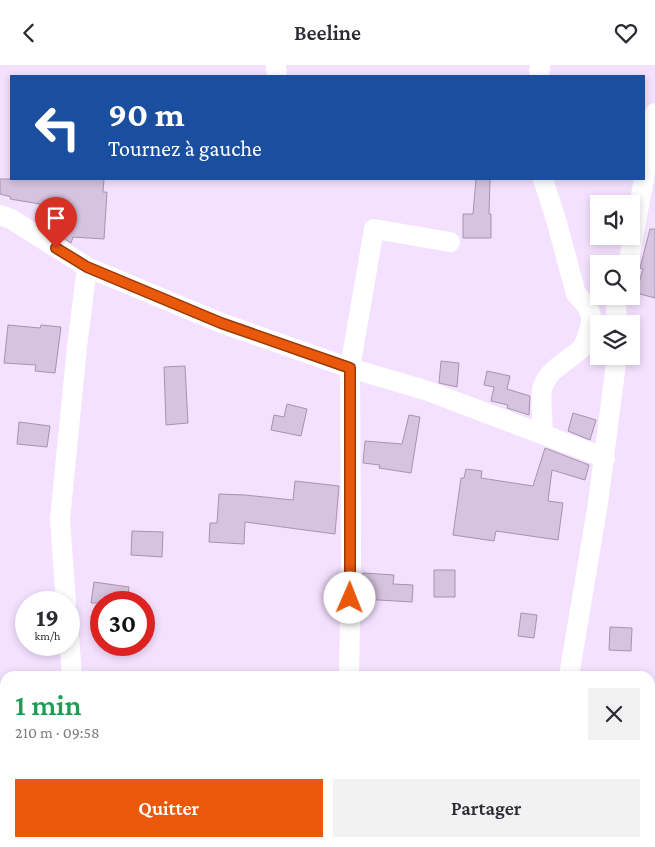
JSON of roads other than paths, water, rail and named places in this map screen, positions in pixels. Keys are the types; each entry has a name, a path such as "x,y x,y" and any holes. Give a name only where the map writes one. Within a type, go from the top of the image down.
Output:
{"street":[{"path":"645,173 655,113"},
{"path":"543,180 558,223 576,294 583,302 593,321 583,348 558,366 549,377 542,391 543,433"},
{"path":"630,255 644,180"},
{"path":"0,215 11,219 87,267 221,323 350,368 428,391 605,458"},
{"path":"349,671 351,559 350,368 374,229 450,242"},
{"path":"65,591 60,519 87,267"},
{"path":"570,671 605,458 616,365"},
{"path":"70,656 72,671"}]}
